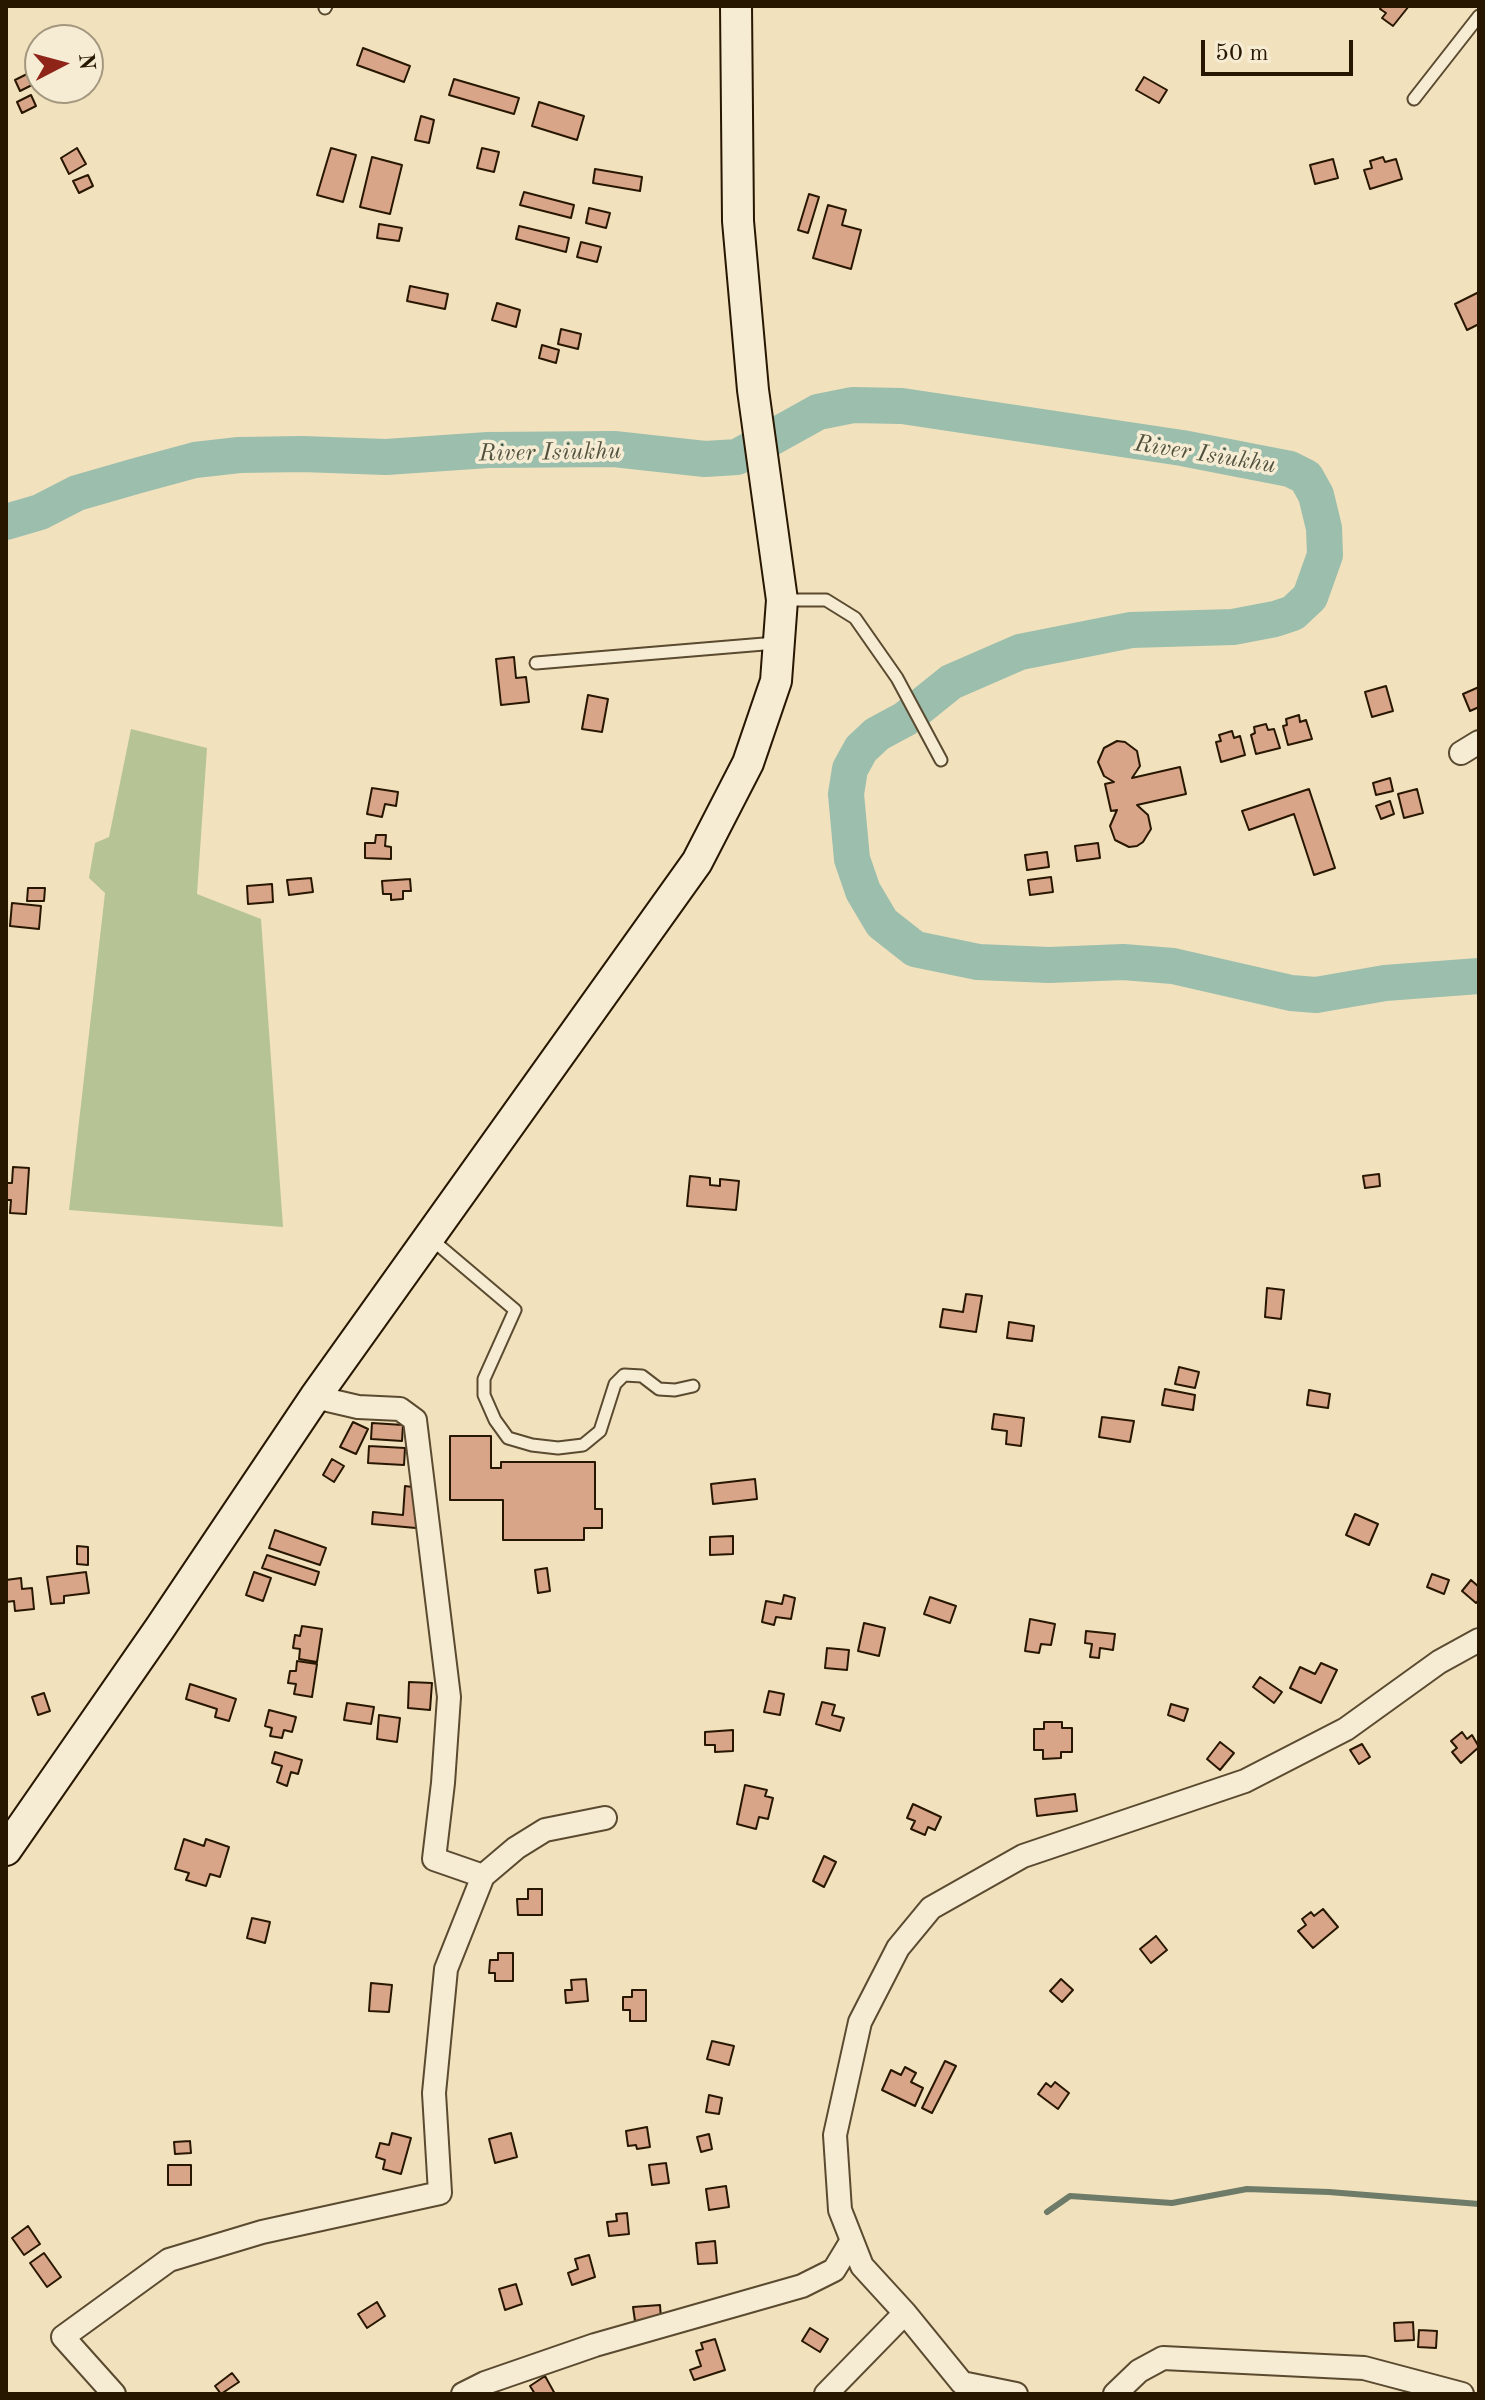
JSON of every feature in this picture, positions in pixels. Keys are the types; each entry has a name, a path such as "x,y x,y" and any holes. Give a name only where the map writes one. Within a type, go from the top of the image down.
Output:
{"main road":[{"path":"6,1850 315,1397 697,862 748,763 776,681 782,600 753,390 738,221 736,6"}],"street":[{"path":"315,1397 358,1407 400,1409 415,1420 449,1697 434,1859 483,1876"},
{"path":"1016,2394 962,2389 905,2313 862,2266 840,2210 835,2135 860,2022 898,1948 931,1908 1023,1856 1245,1781 1346,1729 1439,1662 1478,1642"},
{"path":"114,2394 63,2337 169,2260 262,2232 440,2193 434,2093 446,1969 483,1876 516,1848 545,1830 605,1818"},
{"path":"463,2394 485,2383 595,2345 802,2286 834,2270 851,2242"},
{"path":"826,2394 905,2313"},
{"path":"1115,2394 1139,2371 1163,2358 1364,2368 1462,2394"}],"lane":[{"path":"1414,99 1479,16"},
{"path":"782,600 826,600 855,618 897,678 941,760"},
{"path":"536,663 781,643"},
{"path":"430,1237 515,1310 484,1379 484,1395 495,1420 508,1438 558,1448 583,1445 600,1431 615,1384 624,1375 642,1376 659,1389 675,1390 693,1386"}],"green space":[{"path":"131,729 207,748 197,894 261,919 283,1227 69,1210 105,893 89,878 95,843 109,837"}],"building":[{"path":"1382,6 1409,6 1393,26 1382,18 1386,13 1380,9"},
{"path":"363,48 410,66 404,82 357,65"},
{"path":"24,76 24,89 20,91 15,80"},
{"path":"1144,77 1167,90 1159,103 1136,90"},
{"path":"454,79 519,98 514,114 449,95"},
{"path":"24,98 24,104 36,106 22,113 17,102"},
{"path":"539,102 584,116 577,140 532,126"},
{"path":"421,116 434,120 429,143 415,140"},
{"path":"77,148 86,164 69,174 61,158"},
{"path":"331,148 356,155 343,202 317,195"},
{"path":"482,148 499,152 494,172 477,168"},
{"path":"372,157 402,165 390,214 360,207"},
{"path":"1383,157 1385,162 1396,159 1402,179 1370,189 1364,170 1372,168 1370,161"},
{"path":"1333,159 1338,178 1315,184 1310,165"},
{"path":"595,169 642,177 640,191 593,183"},
{"path":"88,175 93,186 79,193 73,181"},
{"path":"524,192 574,205 571,218 520,205"},
{"path":"809,194 819,197 808,233 798,230"},
{"path":"828,205 846,210 842,225 861,230 851,269 813,258"},
{"path":"589,208 610,213 606,228 586,223"},
{"path":"379,224 402,228 399,241 377,238"},
{"path":"519,226 569,238 566,252 516,239"},
{"path":"581,242 601,247 597,262 577,257"},
{"path":"410,286 448,294 445,309 407,301"},
{"path":"1479,292 1479,324 1467,330 1455,304"},
{"path":"497,303 520,310 516,327 492,320"},
{"path":"561,329 581,334 578,349 558,344"},
{"path":"542,345 559,350 556,363 539,358"},
{"path":"514,657 516,678 526,677 529,702 501,705 496,659"},
{"path":"1386,686 1393,711 1372,717 1365,692"},
{"path":"1479,687 1479,707 1470,711 1463,694"},
{"path":"588,695 608,699 602,732 582,729"},
{"path":"1299,715 1300,722 1306,720 1312,739 1288,745 1283,726 1287,725 1286,719"},
{"path":"1266,724 1268,730 1274,729 1280,748 1256,754 1251,735 1255,733 1254,727"},
{"path":"1232,731 1234,738 1240,736 1245,755 1221,762 1216,742 1221,741 1219,735"},
{"path":"1117,741 1125,742 1137,751 1140,766 1132,778 1180,767 1186,794 1137,805 1148,815 1151,829 1137,846 1129,847 1115,840 1110,826 1117,810 1111,811 1105,784 1114,782 1104,776 1098,762 1104,748"},
{"path":"1390,778 1393,791 1376,795 1373,783"},
{"path":"372,788 398,792 396,806 385,804 382,817 367,814"},
{"path":"1309,789 1335,868 1314,875 1294,814 1249,830 1242,811"},
{"path":"1417,789 1423,813 1404,818 1398,794"},
{"path":"1390,801 1394,814 1381,819 1376,806"},
{"path":"376,835 386,835 385,846 391,847 391,859 365,858 365,843 375,843"},
{"path":"1098,843 1100,858 1077,861 1075,846"},
{"path":"1047,852 1049,867 1027,870 1025,855"},
{"path":"1051,877 1053,892 1030,895 1028,880"},
{"path":"311,878 313,892 289,895 287,880"},
{"path":"410,879 411,891 403,891 403,899 391,900 391,894 383,894 382,881"},
{"path":"272,884 273,902 248,904 247,886"},
{"path":"28,888 45,888 44,901 27,901"},
{"path":"12,903 41,906 39,929 10,926"},
{"path":"13,1167 29,1168 26,1214 10,1213 11,1200 6,1200 6,1183 12,1183"},
{"path":"1379,1174 1380,1186 1365,1188 1363,1176"},
{"path":"690,1176 710,1178 710,1185 720,1186 720,1179 739,1181 736,1210 687,1206"},
{"path":"1267,1288 1284,1290 1281,1319 1265,1317"},
{"path":"966,1294 982,1296 976,1332 940,1327 943,1309 963,1312"},
{"path":"1009,1322 1034,1326 1032,1341 1007,1338"},
{"path":"1179,1367 1199,1372 1195,1388 1175,1384"},
{"path":"1165,1389 1195,1395 1193,1410 1162,1405"},
{"path":"1309,1390 1330,1394 1328,1408 1307,1405"},
{"path":"994,1414 1024,1418 1021,1446 1006,1444 1007,1431 992,1429"},
{"path":"1102,1417 1134,1421 1130,1442 1099,1437"},
{"path":"353,1422 368,1429 356,1454 340,1447"},
{"path":"372,1423 403,1425 402,1441 371,1439"},
{"path":"450,1436 491,1436 491,1468 501,1468 501,1462 595,1462 595,1509 602,1509 602,1528 584,1528 584,1540 503,1540 503,1500 450,1500"},
{"path":"369,1446 405,1448 404,1465 368,1463"},
{"path":"332,1459 344,1466 334,1482 323,1475"},
{"path":"755,1479 757,1499 713,1504 711,1484"},
{"path":"405,1486 420,1488 416,1528 372,1524 373,1512 403,1515"},
{"path":"1355,1514 1378,1524 1369,1545 1346,1535"},
{"path":"275,1530 326,1548 320,1565 269,1548"},
{"path":"733,1536 733,1554 710,1555 710,1537"},
{"path":"77,1546 88,1547 88,1565 77,1564"},
{"path":"267,1555 319,1572 315,1585 262,1568"},
{"path":"547,1568 550,1591 538,1593 535,1570"},
{"path":"86,1572 89,1593 64,1596 64,1603 51,1604 47,1577"},
{"path":"254,1572 271,1578 263,1601 246,1595"},
{"path":"1432,1574 1449,1580 1444,1594 1427,1587"},
{"path":"21,1578 22,1589 32,1588 34,1609 15,1611 14,1601 6,1602 6,1580"},
{"path":"1471,1580 1479,1587 1476,1603 1462,1591"},
{"path":"784,1595 795,1598 791,1619 776,1617 774,1625 762,1622 766,1601 782,1604"},
{"path":"930,1597 956,1606 950,1623 924,1614"},
{"path":"1030,1619 1055,1624 1051,1645 1041,1644 1039,1653 1025,1651"},
{"path":"864,1623 885,1628 879,1656 858,1651"},
{"path":"302,1626 322,1629 317,1662 299,1659 300,1649 293,1648 295,1635 300,1636"},
{"path":"1086,1631 1115,1634 1113,1650 1100,1648 1099,1658 1090,1657 1092,1644 1085,1643"},
{"path":"827,1648 849,1650 847,1670 825,1668"},
{"path":"297,1661 317,1664 312,1697 294,1694 296,1684 288,1683 290,1671 296,1671"},
{"path":"1321,1663 1337,1670 1321,1703 1290,1688 1300,1667 1315,1674"},
{"path":"1260,1677 1282,1692 1274,1703 1253,1687"},
{"path":"409,1682 432,1683 430,1710 408,1708"},
{"path":"190,1684 236,1699 229,1721 215,1717 217,1709 186,1699"},
{"path":"769,1691 784,1694 780,1715 764,1712"},
{"path":"44,1693 50,1711 38,1715 32,1697"},
{"path":"822,1702 835,1705 832,1715 844,1718 840,1731 816,1724"},
{"path":"347,1703 374,1707 371,1724 344,1720"},
{"path":"1171,1704 1188,1709 1184,1721 1168,1715"},
{"path":"269,1710 296,1717 292,1732 284,1730 282,1738 270,1736 272,1728 265,1726"},
{"path":"379,1715 400,1718 397,1742 377,1739"},
{"path":"1044,1722 1062,1722 1062,1728 1072,1728 1072,1752 1061,1752 1061,1758 1043,1759 1043,1750 1034,1750 1034,1729 1044,1729"},
{"path":"733,1730 733,1751 715,1752 715,1745 705,1745 705,1732"},
{"path":"1462,1732 1467,1739 1472,1735 1479,1747 1461,1763 1452,1752 1457,1748 1451,1741"},
{"path":"1220,1742 1234,1753 1220,1770 1207,1759"},
{"path":"1362,1744 1370,1757 1359,1764 1350,1750"},
{"path":"275,1752 302,1760 298,1774 291,1772 287,1786 277,1782 282,1766 272,1763"},
{"path":"745,1785 767,1790 765,1796 773,1798 768,1819 759,1817 756,1829 737,1824"},
{"path":"1075,1794 1077,1811 1037,1816 1035,1799"},
{"path":"913,1804 941,1817 935,1830 928,1827 925,1835 911,1829 915,1821 907,1818"},
{"path":"184,1839 204,1846 206,1839 229,1847 220,1877 210,1874 206,1886 186,1880 189,1873 175,1869"},
{"path":"824,1856 836,1862 824,1887 813,1881"},
{"path":"528,1889 542,1889 542,1915 518,1915 517,1899 528,1899"},
{"path":"1323,1909 1338,1927 1313,1948 1298,1931 1306,1925 1302,1919 1311,1912 1314,1916"},
{"path":"252,1918 270,1922 265,1943 247,1938"},
{"path":"1156,1936 1167,1950 1151,1963 1140,1949"},
{"path":"498,1953 513,1953 513,1981 495,1981 495,1973 489,1973 490,1960 498,1960"},
{"path":"586,1979 588,2001 566,2003 565,1990 572,1990 571,1980"},
{"path":"1061,1979 1073,1990 1062,2002 1050,1991"},
{"path":"371,1983 392,1985 389,2012 369,2011"},
{"path":"632,1990 646,1990 646,2021 630,2021 630,2010 623,2010 623,1997 632,1997"},
{"path":"712,2041 734,2046 729,2065 707,2059"},
{"path":"945,2061 956,2066 932,2113 922,2108"},
{"path":"905,2067 916,2073 911,2082 923,2088 915,2106 882,2090 891,2070 901,2075"},
{"path":"1055,2082 1069,2093 1058,2109 1038,2094 1046,2083 1051,2087"},
{"path":"709,2095 722,2098 719,2114 706,2112"},
{"path":"647,2127 650,2147 637,2149 636,2145 628,2146 626,2131"},
{"path":"392,2133 411,2138 401,2174 383,2169 385,2160 376,2157 380,2143 389,2145"},
{"path":"511,2133 517,2157 495,2163 489,2139"},
{"path":"709,2134 712,2149 701,2152 697,2137"},
{"path":"190,2141 191,2153 175,2154 174,2142"},
{"path":"666,2163 669,2183 652,2185 649,2165"},
{"path":"168,2165 191,2165 191,2185 168,2185"},
{"path":"726,2186 729,2207 709,2210 706,2189"},
{"path":"627,2213 629,2234 609,2236 607,2222 617,2221 616,2214"},
{"path":"28,2226 40,2244 24,2255 12,2238"},
{"path":"715,2241 717,2263 698,2264 696,2243"},
{"path":"44,2253 61,2277 47,2287 30,2263"},
{"path":"589,2255 595,2277 572,2285 568,2273 578,2269 575,2259"},
{"path":"516,2284 522,2304 505,2310 499,2289"},
{"path":"377,2302 385,2316 367,2328 358,2314"},
{"path":"660,2305 661,2319 635,2321 633,2307"},
{"path":"1413,2322 1414,2340 1395,2341 1394,2323"},
{"path":"810,2328 828,2339 820,2352 802,2341"},
{"path":"1419,2330 1437,2331 1436,2348 1418,2347"},
{"path":"715,2339 725,2370 694,2380 690,2370 701,2366 696,2351 703,2349 701,2343"},
{"path":"232,2373 239,2382 221,2394 215,2386"},
{"path":"545,2376 555,2394 535,2394 530,2386"}],"waterway":[{"name":"River Isiukhu","path":"6,522 40,512 77,493 136,476 195,460 239,455 386,457 488,450 614,449 705,459 737,457 818,412 853,405 902,406 1182,448 1290,469 1306,477 1316,495 1324,528 1325,555 1310,597 1293,613 1275,619 1233,627 1131,630 1020,652 951,682 905,719 877,734 861,749 850,769 846,794 852,859 863,891 882,923 915,949 978,962 1049,965 1123,962 1173,966 1291,993 1316,995 1385,983 1479,976"},
{"path":"1047,2212 1070,2196 1172,2203 1247,2189 1479,2204"}]}
